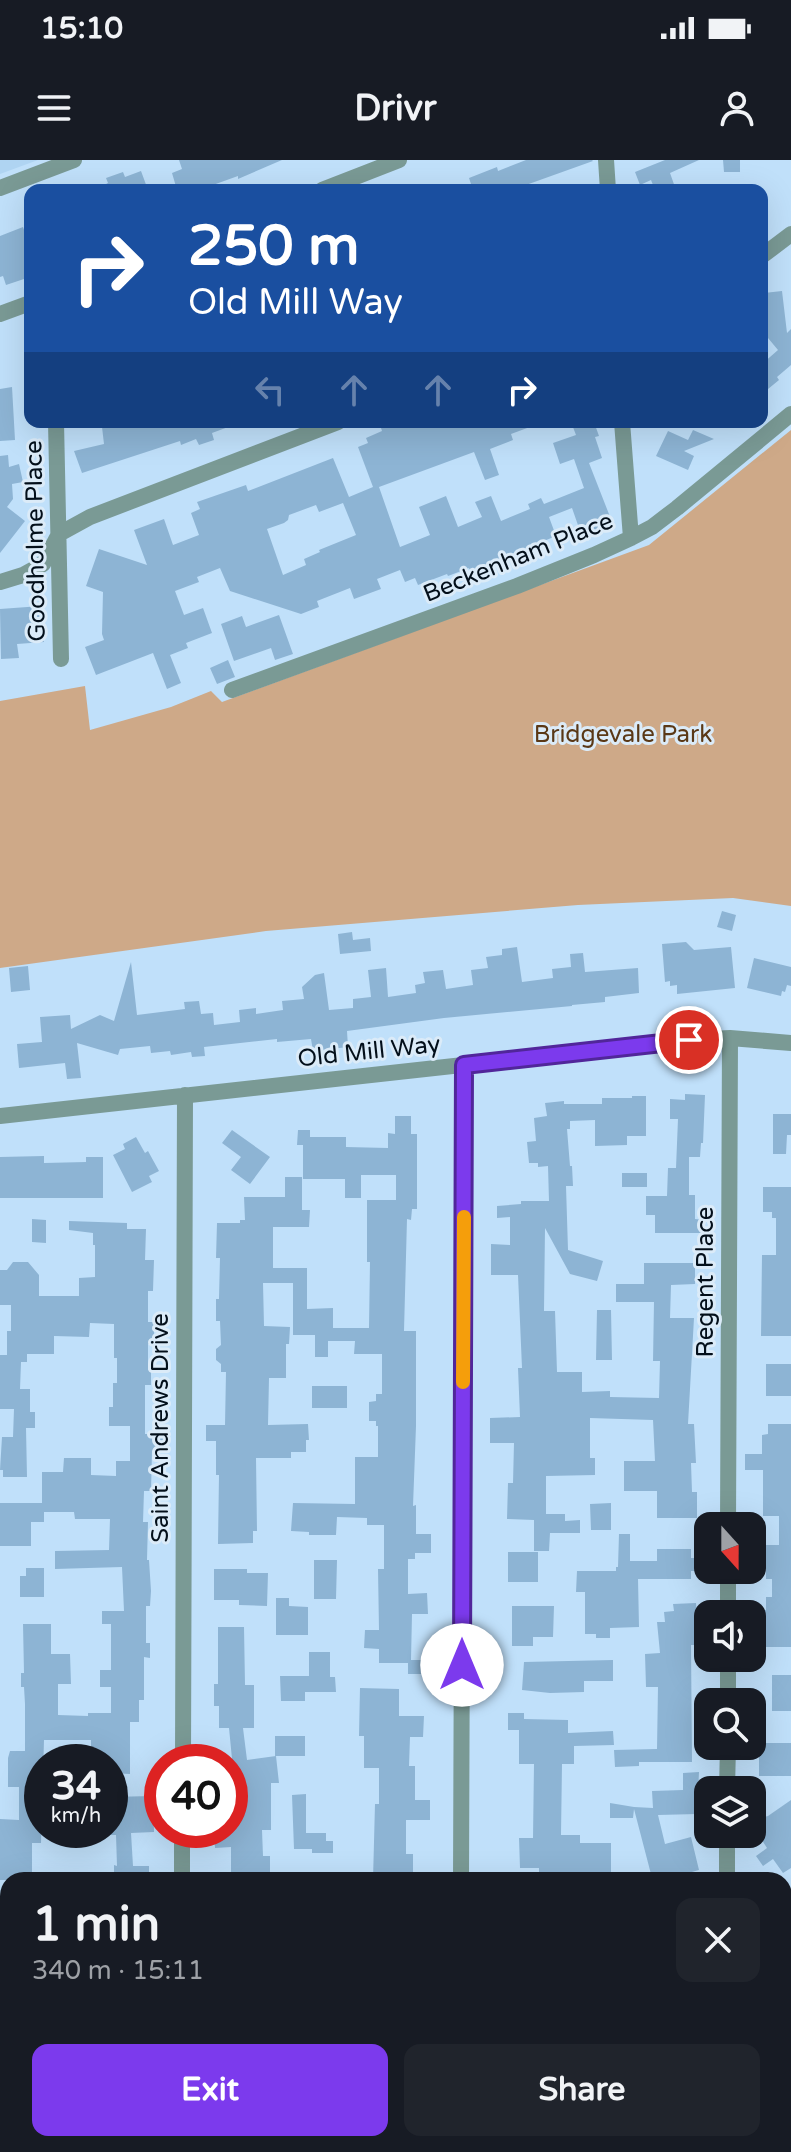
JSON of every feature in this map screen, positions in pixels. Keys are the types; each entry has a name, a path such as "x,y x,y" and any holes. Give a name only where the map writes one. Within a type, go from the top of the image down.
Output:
{"street":[{"path":"0,188 74,160"},
{"path":"337,184 399,160"},
{"path":"606,160 608,184"},
{"path":"768,251 791,234"},
{"path":"0,314 24,305"},
{"name":"Beckenham Place","path":"232,690 517,586 631,538 677,508 791,414"},
{"name":"Goodholme Place","path":"56,428 61,659"},
{"path":"0,582 23,575 43,564 59,534 90,517 322,428"},
{"path":"622,428 631,538"},
{"name":"Old Mill Way","path":"0,1116 689,1040 730,1038 791,1043"},
{"name":"Regent Place","path":"728,1512 730,1038"},
{"path":"461,1872 464,1065"},
{"name":"Saint Andrews Drive","path":"183,1744 185,1095"},
{"path":"182,1848 182,1872"},
{"path":"727,1848 727,1872"}],"shaded area":[{"path":"0,160 38,160 0,174"}],"green space":[{"name":"Bridgevale Park","path":"791,430 791,906 733,898 578,905 266,931 0,968 0,701 85,686 90,730 171,707 211,691 222,702 649,545"}],"building":[{"path":"179,160 282,160 238,179 238,176 216,184 175,184 172,173 182,169"},
{"path":"526,160 593,161 529,184 471,184 469,178 497,167 498,171"},
{"path":"665,160 699,160 670,173 674,184 653,184 651,180 640,184 635,172"},
{"path":"723,160 740,160 740,172 724,172"},
{"path":"141,171 146,184 106,184 106,178 123,172 125,177"},
{"path":"23,227 24,230 24,279 6,285 3,276 0,277 0,236"},
{"path":"782,291 787,333 791,329 791,365 768,389 768,359 778,350 768,338 768,293"},
{"path":"12,387 15,440 0,441 0,389"},
{"path":"102,428 226,428 212,433 214,440 199,445 196,439 181,445 180,441 82,473 74,451 104,444"},
{"path":"381,428 527,428 511,434 513,440 490,449 499,475 485,480 474,452 379,487 400,547 430,535 419,507 446,496 458,527 482,517 475,502 491,496 501,521 530,509 528,504 541,498 544,504 584,488 574,459 560,464 553,443 576,435 573,428 596,428 599,436 595,437 602,458 589,463 614,527 591,536 587,525 579,528 572,508 549,517 556,536 470,572 469,568 418,585 415,578 405,582 400,570 377,579 381,589 354,599 350,588 317,601 319,607 301,614 230,591 220,568 197,577 199,582 175,591 184,615 203,608 212,633 186,643 188,648 170,655 181,683 167,689 153,653 96,675 85,647 104,640 103,592 86,586 99,549 147,565 134,530 164,519 173,545 199,535 191,513 200,509 197,502 246,485 248,491 333,458 349,497 373,487 358,447 368,443 366,438 382,431","holes":["343,503 356,535 304,559 306,565 283,575 267,529 284,523 289,515 316,505 319,512"]},
{"path":"693,430 714,439 684,451 694,456 688,470 656,456 668,431 688,440"},
{"path":"8,455 9,467 19,464 23,482 12,484 13,499 7,507 25,521 0,553 0,456"},
{"path":"41,606 44,642 17,644 19,658 1,659 0,609"},
{"path":"279,615 293,654 275,660 271,648 234,661 221,624 242,616 246,627"},
{"path":"228,660 235,677 217,684 210,668"},
{"path":"722,911 736,915 732,931 717,927"},
{"path":"352,932 353,940 370,938 371,951 340,954 338,934"},
{"path":"686,942 694,950 731,947 735,988 677,994 677,985 670,986 670,981 665,982 662,944"},
{"path":"517,947 522,982 553,978 552,969 571,967 570,954 583,953 585,972 638,968 639,993 605,997 605,1002 347,1031 348,1047 313,1051 311,1039 277,1042 277,1039 204,1047 205,1056 192,1057 191,1052 171,1055 170,1051 151,1053 150,1046 120,1049 118,1055 77,1043 81,1078 67,1079 65,1063 19,1068 17,1044 42,1042 40,1017 70,1015 71,1029 100,1015 114,1021 131,962 137,1015 185,1009 184,1002 199,1001 201,1014 213,1013 214,1025 240,1022 239,1010 256,1008 256,1014 283,1010 282,1001 304,999 302,987 315,975 324,973 329,1010 353,1008 353,999 371,997 368,970 386,968 388,997 416,993 415,985 425,983 423,972 443,970 446,989 473,985 471,970 488,968 486,957 502,955 502,949"},
{"path":"754,958 791,967 791,986 787,985 781,996 747,988"},
{"path":"28,966 30,990 11,992 9,968"},
{"path":"685,1094 705,1095 700,1157 689,1157 689,1195 695,1195 695,1219 703,1220 703,1233 655,1233 655,1215 646,1215 646,1196 667,1196 668,1168 676,1168 678,1119 670,1119 670,1099 685,1100"},
{"path":"646,1096 646,1136 627,1136 627,1145 595,1146 595,1120 570,1121 570,1129 567,1129 573,1186 566,1186 568,1250 603,1261 597,1281 570,1274 545,1228 544,1311 555,1311 557,1372 582,1372 582,1392 610,1391 610,1397 659,1398 660,1361 653,1361 654,1302 616,1302 616,1284 644,1284 644,1263 695,1263 695,1284 671,1285 670,1318 694,1318 688,1424 694,1424 696,1463 691,1463 692,1492 697,1492 697,1512 694,1512 694,1518 657,1518 657,1491 624,1491 624,1461 655,1461 653,1420 590,1418 590,1458 595,1458 595,1475 546,1476 546,1514 565,1514 565,1521 580,1520 580,1533 550,1533 549,1551 534,1551 534,1520 507,1519 508,1483 513,1483 514,1443 490,1443 490,1418 520,1417 518,1368 522,1368 518,1275 491,1275 491,1244 510,1245 510,1217 497,1218 497,1206 521,1204 521,1201 549,1201 548,1166 538,1167 538,1163 529,1163 527,1142 536,1141 534,1118 547,1116 545,1103 602,1104 602,1098"},
{"path":"773,1114 791,1114 791,1135 787,1135 786,1154 773,1154"},
{"path":"395,1116 411,1116 411,1134 417,1134 417,1209 412,1209 411,1220 407,1219 404,1331 416,1331 413,1506 416,1505 416,1534 431,1534 431,1553 415,1553 415,1559 408,1559 408,1594 427,1593 428,1614 412,1614 411,1660 425,1660 425,1674 408,1674 408,1663 379,1663 379,1649 364,1648 365,1630 379,1630 378,1569 384,1569 384,1525 367,1525 367,1518 337,1517 336,1535 291,1531 293,1503 355,1504 355,1457 378,1457 378,1426 376,1421 369,1421 369,1402 376,1401 376,1394 382,1394 382,1354 354,1354 355,1341 328,1341 328,1357 315,1357 315,1335 293,1335 293,1283 263,1283 264,1326 290,1327 289,1344 286,1344 286,1378 269,1378 268,1425 308,1424 309,1440 306,1440 306,1452 291,1452 291,1458 256,1458 257,1531 253,1531 253,1543 218,1544 216,1441 206,1441 206,1425 225,1425 226,1372 221,1372 221,1364 216,1360 216,1349 221,1345 220,1321 216,1321 220,1258 216,1258 217,1223 240,1223 240,1220 245,1220 244,1197 285,1197 285,1177 302,1177 302,1210 310,1210 309,1227 273,1227 273,1268 307,1268 307,1309 333,1308 333,1328 369,1328 367,1200 396,1200 396,1175 361,1175 361,1198 345,1198 345,1179 303,1179 303,1145 297,1145 298,1130 310,1130 310,1137 346,1137 346,1147 388,1148 388,1133 395,1134"},
{"path":"232,1130 270,1157 250,1184 231,1170 241,1157 222,1143"},
{"path":"136,1137 159,1171 149,1176 152,1182 132,1192 113,1155 125,1149 123,1144"},
{"path":"44,1156 44,1163 86,1162 86,1157 103,1157 103,1198 0,1198 0,1157"},
{"path":"622,1173 647,1173 647,1187 622,1187"},
{"path":"763,1187 791,1187 791,1336 761,1336 762,1255 776,1255 776,1218 772,1218 772,1212 763,1212"},
{"path":"32,1219 46,1220 46,1243 32,1242"},
{"path":"69,1221 127,1223 127,1229 146,1229 145,1260 154,1260 153,1291 148,1291 148,1322 154,1322 154,1344 148,1344 151,1385 145,1385 145,1434 165,1434 165,1451 152,1451 151,1491 144,1491 143,1522 148,1522 147,1560 151,1591 150,1606 146,1606 146,1643 150,1643 150,1658 144,1657 144,1700 139,1700 139,1722 130,1722 130,1774 128,1744 44,1740 44,1744 25,1744 24,1687 21,1687 21,1673 24,1673 23,1624 51,1624 51,1654 70,1654 71,1684 58,1684 58,1715 111,1713 111,1687 100,1687 100,1670 111,1670 111,1624 102,1624 102,1611 124,1611 122,1567 55,1569 55,1551 109,1550 110,1519 75,1519 74,1512 44,1512 44,1522 31,1522 31,1546 0,1546 0,1503 42,1503 42,1472 63,1472 64,1458 91,1458 91,1475 116,1476 116,1461 130,1461 130,1426 109,1426 113,1383 117,1383 114,1324 90,1323 89,1337 54,1336 54,1354 27,1354 27,1362 21,1362 20,1389 30,1389 30,1412 35,1412 35,1428 26,1428 27,1477 3,1477 3,1470 0,1470 2,1437 13,1437 14,1409 0,1409 0,1355 7,1355 11,1305 0,1305 0,1270 7,1270 13,1262 28,1262 39,1275 39,1296 79,1296 79,1278 95,1277 93,1233 69,1230"},
{"path":"597,1310 611,1310 612,1360 596,1360"},
{"path":"766,1364 791,1364 791,1396 766,1396"},
{"path":"312,1386 347,1386 347,1408 312,1408"},
{"path":"768,1424 791,1424 791,1647 766,1647 766,1597 772,1597 772,1579 766,1579 766,1545 779,1545 779,1516 766,1516 763,1512 763,1470 745,1470 745,1454 762,1454 762,1435 768,1434"},
{"path":"611,1503 611,1530 591,1530 590,1504"},
{"path":"619,1534 630,1534 630,1561 657,1561 657,1549 691,1549 691,1558 694,1558 691,1579 638,1579 639,1627 610,1628 610,1638 585,1634 585,1592 576,1592 577,1571 616,1571"},
{"path":"508,1552 538,1552 538,1582 508,1582"},
{"path":"314,1560 337,1560 336,1599 314,1599"},
{"path":"26,1568 44,1568 44,1597 20,1597 20,1576 26,1576"},
{"path":"214,1569 247,1569 247,1573 268,1573 267,1606 239,1605 239,1600 214,1600"},
{"path":"276,1598 289,1598 289,1606 308,1607 308,1635 276,1635"},
{"path":"694,1603 694,1645 691,1645 692,1762 639,1762 639,1766 615,1767 614,1750 657,1749 658,1687 646,1687 645,1654 660,1653 657,1622 665,1622 664,1612 674,1611 673,1604"},
{"path":"512,1606 554,1606 553,1637 533,1637 533,1646 512,1646"},
{"path":"218,1627 244,1627 245,1685 254,1685 254,1728 243,1728 245,1744 231,1744 229,1728 219,1728 219,1706 214,1706 214,1684 218,1684"},
{"path":"309,1652 330,1652 330,1677 335,1677 336,1692 305,1692 305,1701 281,1701 280,1676 309,1676"},
{"path":"613,1660 613,1681 584,1681 584,1692 522,1690 524,1662"},
{"path":"772,1675 791,1675 791,1711 772,1711"},
{"path":"360,1688 399,1689 399,1716 424,1716 423,1737 410,1737 409,1766 415,1766 415,1800 430,1800 430,1820 406,1820 406,1854 413,1854 413,1872 373,1872 379,1768 364,1768 364,1736 359,1736"},
{"path":"508,1713 524,1713 524,1719 568,1720 568,1733 613,1731 614,1745 574,1746 574,1764 562,1764 561,1835 580,1835 580,1843 611,1843 611,1872 539,1872 539,1868 520,1868 519,1838 533,1838 534,1764 519,1764 519,1730 508,1730"},
{"path":"275,1736 305,1736 305,1756 275,1756"},
{"path":"766,1743 791,1743 791,1776 759,1776 759,1760 766,1760"},
{"path":"10,1751 24,1751 24,1848 32,1848 32,1872 0,1872 0,1819 19,1820 19,1787 8,1787"},
{"path":"276,1756 279,1783 271,1783 271,1830 262,1830 263,1856 270,1856 270,1872 231,1872 231,1848 248,1848 248,1760"},
{"path":"699,1772 699,1776 694,1776 694,1814 658,1815 665,1844 691,1837 699,1870 650,1872 634,1809 633,1818 610,1818 610,1803 653,1808 652,1791 683,1790 683,1773"},
{"path":"306,1794 306,1833 326,1833 326,1841 333,1841 333,1853 294,1849 292,1795"},
{"path":"144,1796 144,1832 131,1833 133,1866 149,1866 149,1872 114,1872 114,1865 117,1866 116,1848 128,1848 128,1797"},
{"path":"791,1800 791,1868 785,1872 773,1859 763,1866 756,1856 767,1848 766,1816"}],"slow traffic":[{"path":"463,1382 464,1217"}],"route":[{"path":"462,1665 464,1065 689,1040"}]}
